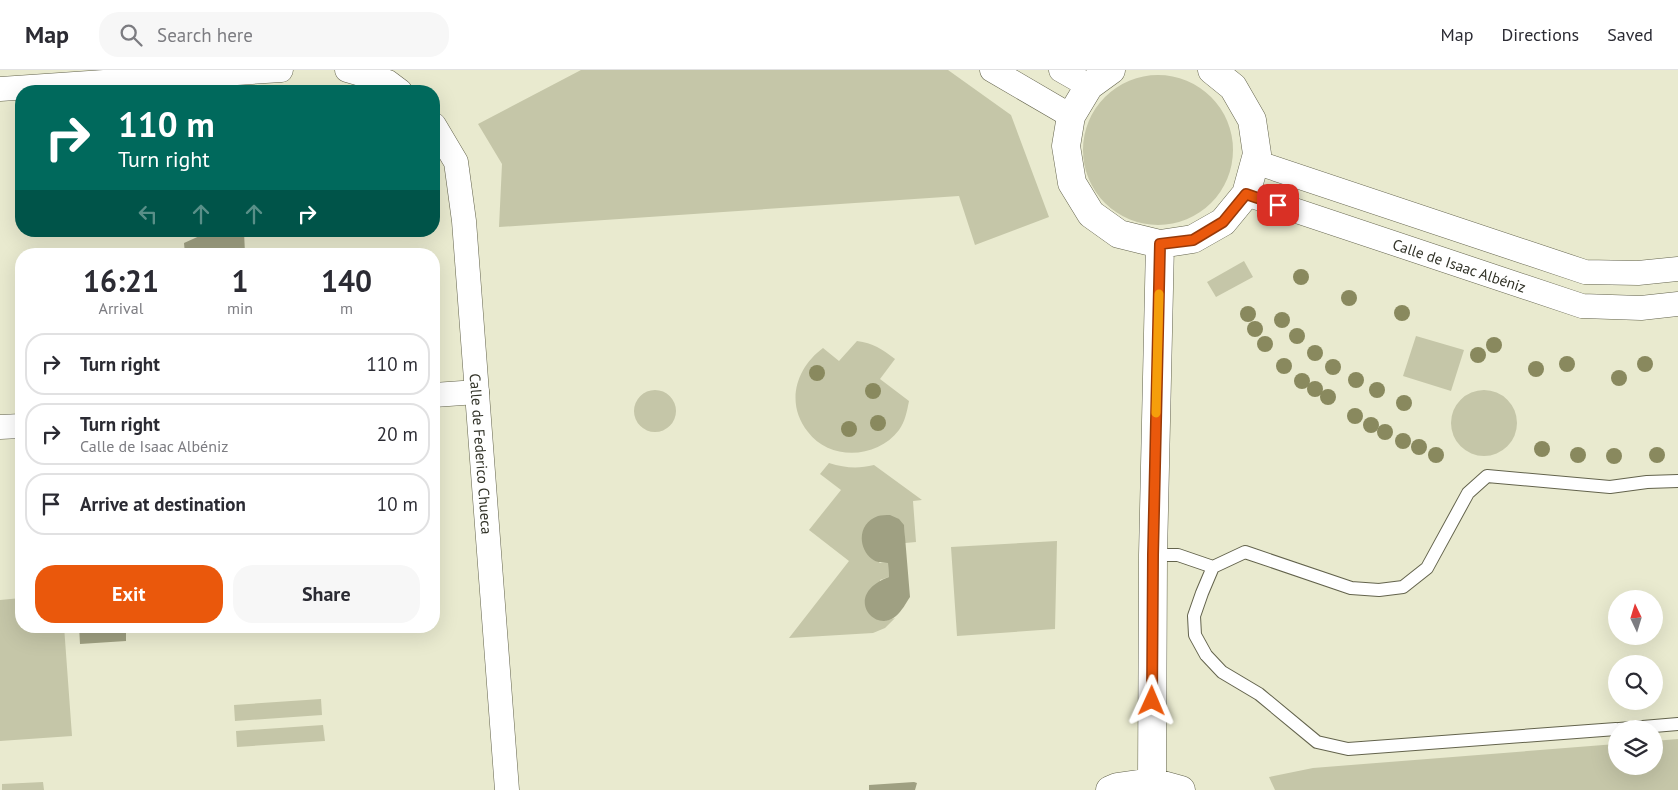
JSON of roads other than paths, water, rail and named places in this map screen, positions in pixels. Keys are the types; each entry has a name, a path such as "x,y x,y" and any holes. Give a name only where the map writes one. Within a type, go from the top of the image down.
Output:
{"main road":[{"path":"1111,70 1089,86 1071,116 1066,146 1072,183 1091,214 1119,234 1160,244 1193,240 1223,222 1246,194 1257,154 1252,120 1233,87 1212,70"},
{"path":"1152,782 1153,555 1160,244"},
{"path":"1110,790 1116,787 1152,782 1181,790"}],"street":[{"path":"59,85 281,70"},
{"path":"347,70 388,82 392,85"},
{"path":"992,70 1071,116"},
{"path":"1060,70 1089,86"},
{"path":"0,89 15,88"},
{"name":"Calle de Federico Chueca","path":"440,135 456,162 464,221 507,790"},
{"path":"1255,162 1585,272 1638,273 1678,269"},
{"name":"Calle de Isaac Albéniz","path":"1246,194 1582,306 1641,308 1678,304"},
{"path":"440,395 477,392"},
{"path":"0,427 15,426"}],"lane":[{"path":"1608,730 1348,749 1317,742 1260,694 1222,672 1206,655 1195,635 1194,616 1213,567 1245,552 1351,588 1379,590 1402,587 1427,568 1468,492 1487,476 1610,487 1647,482 1678,481"},
{"path":"1153,555 1178,555 1213,567"},
{"path":"1663,725 1678,724"}]}
